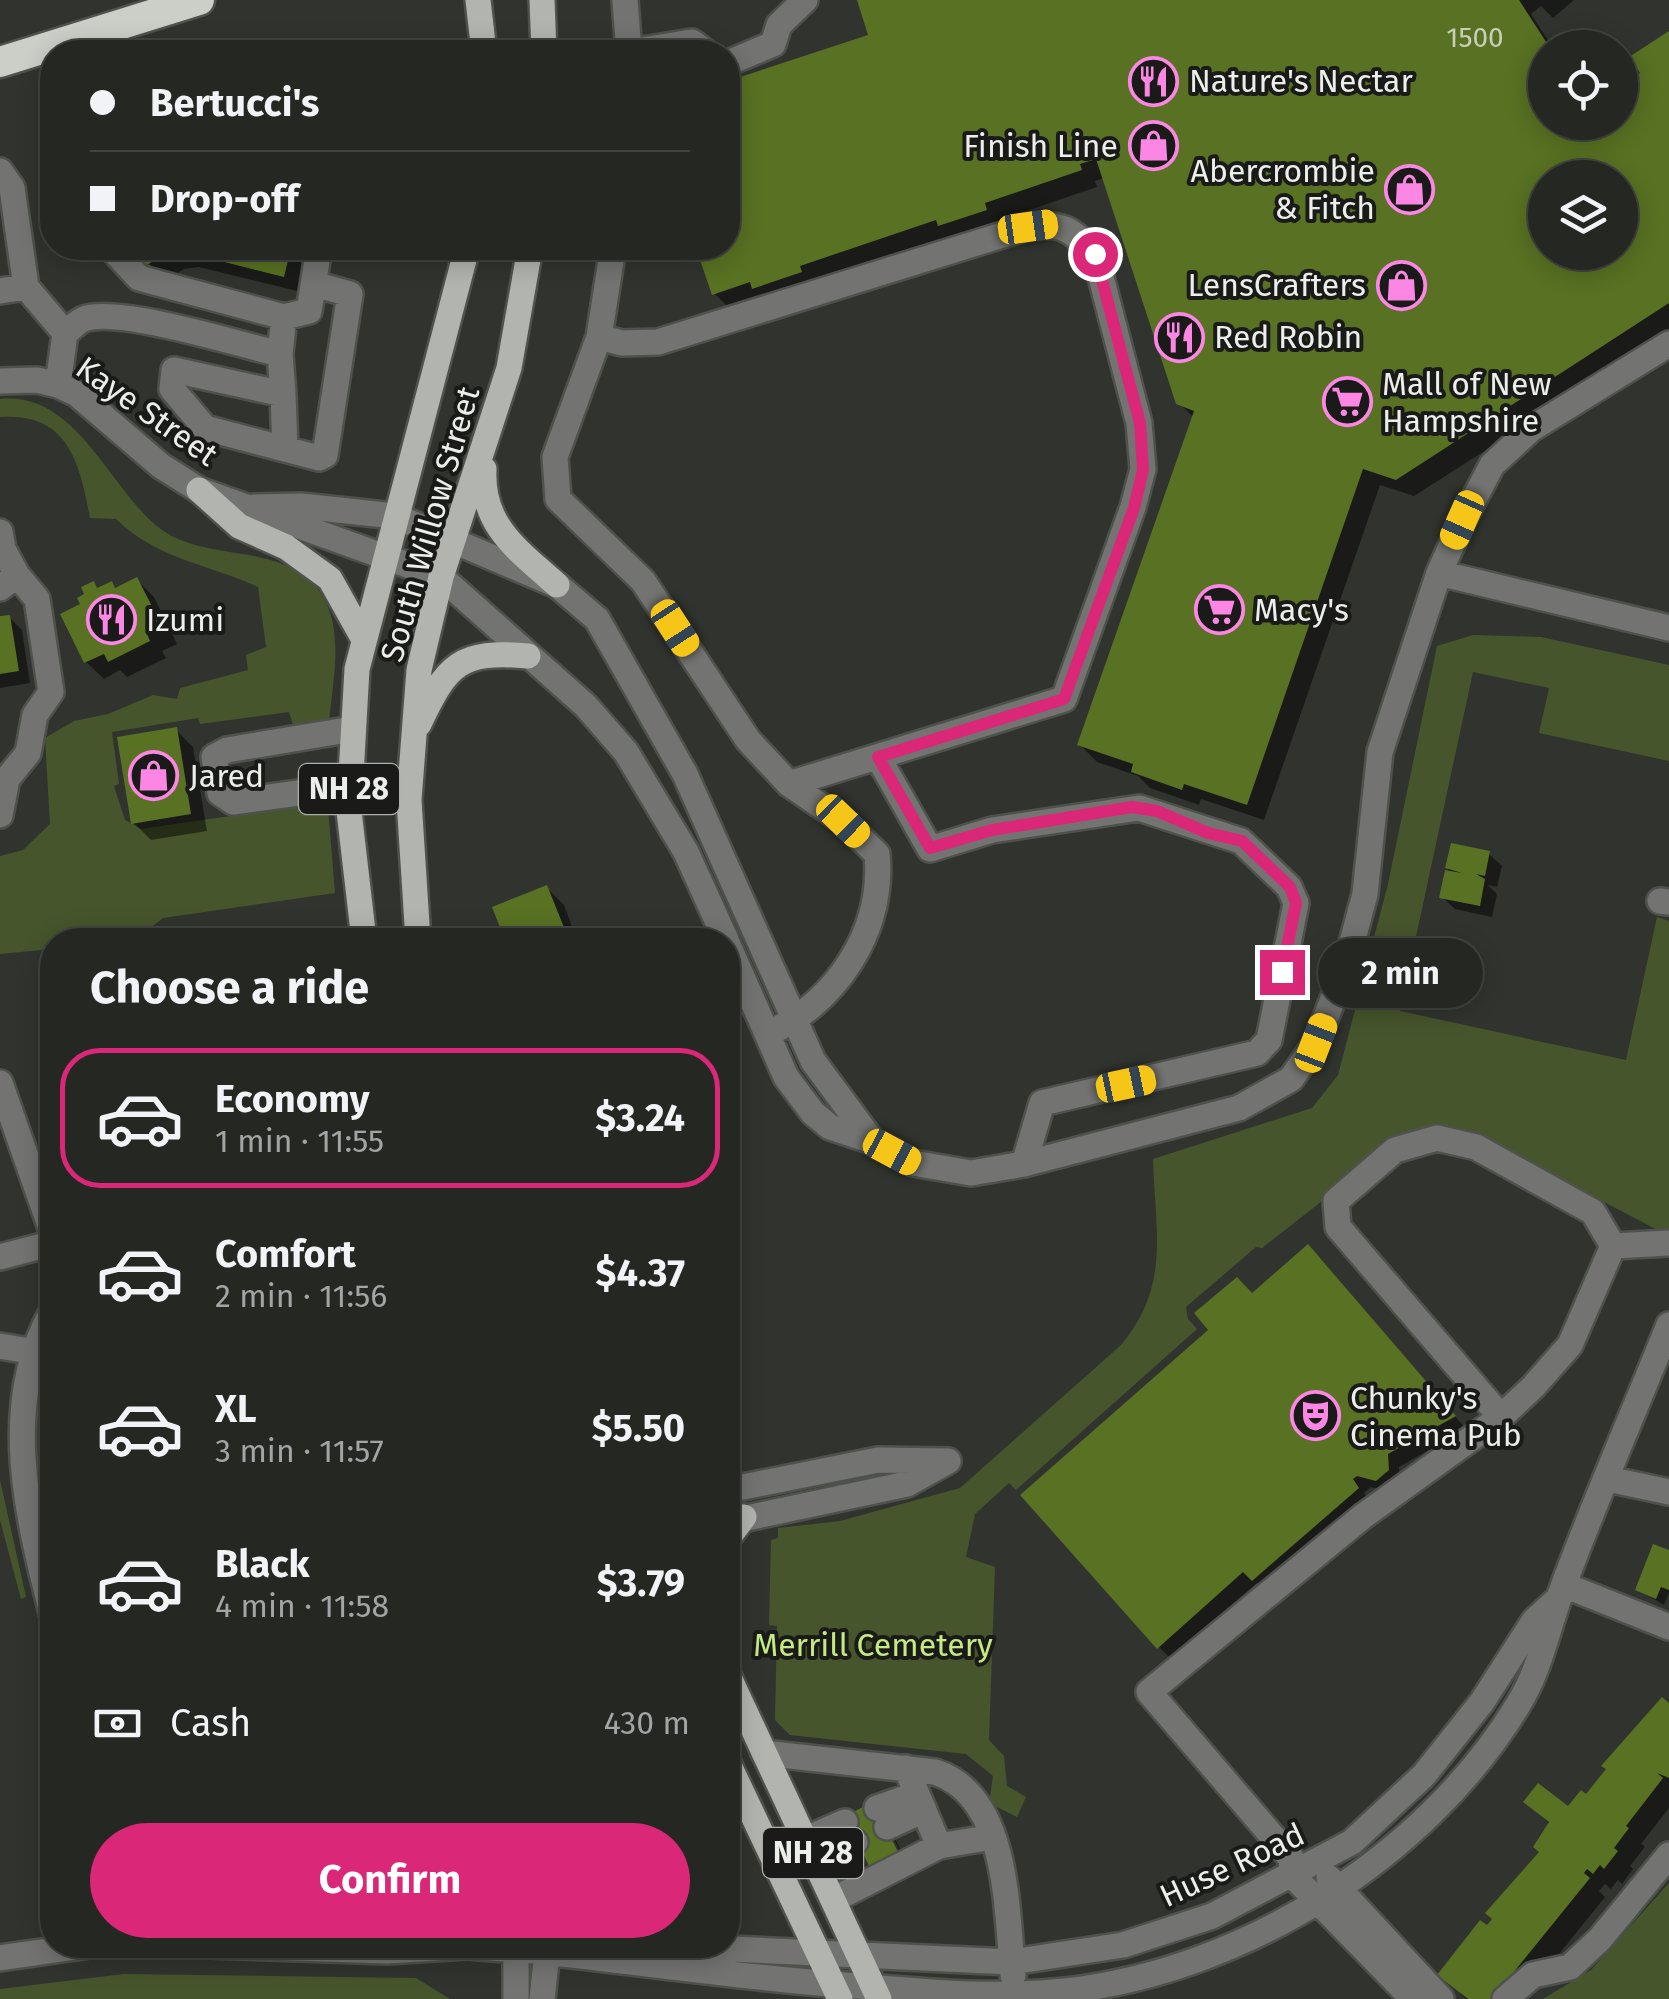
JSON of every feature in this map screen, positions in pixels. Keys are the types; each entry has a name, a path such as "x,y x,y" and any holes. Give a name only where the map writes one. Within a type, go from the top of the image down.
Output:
{"highway":[{"path":"46,40 138,0"},
{"path":"67,40 200,0"},
{"path":"0,60 40,43"},
{"path":"0,60 40,48"}],"main road":[{"path":"478,0 483,40"},
{"path":"542,0 544,40"},
{"name":"South Willow Street","path":"362,928 352,860 350,786 363,638 464,260"},
{"name":"South Willow Street","path":"417,928 409,855 410,742 419,670 441,577 484,452 516,336 528,260"},
{"path":"484,452 482,494 488,514 504,538 557,585"},
{"path":"199,490 239,526 286,547 330,579 363,638"},
{"path":"410,742 436,687 456,664 482,654 528,656"},
{"name":"NH 28","path":"740,1701 764,1752 834,1833 836,1899 877,1993"},
{"name":"NH 28","path":"740,1788 837,1992"}],"street":[{"path":"625,0 628,40"},
{"path":"740,58 773,44 779,25 806,0"},
{"path":"0,172 12,188 13,289 65,334"},
{"path":"599,337 641,344 668,340 1028,227 1054,223 1076,234 1095,254 1140,423 1143,470 1134,508 1064,699 788,784"},
{"path":"122,260 138,278 284,317 309,310 317,260"},
{"path":"611,260 599,337 560,440 554,474 558,499 643,581 718,699 788,784 843,821 877,854 880,887 867,932 847,969 793,1022 766,1034"},
{"path":"283,394 174,370 172,389 205,428 325,456 350,294 314,284"},
{"path":"58,385 65,334 83,319 109,316 280,354"},
{"path":"284,317 280,354 285,449"},
{"path":"740,974 786,1077 813,1114 830,1128 872,1142 913,1163 970,1172 1024,1164 1238,1108 1291,1079 1316,1043 1346,966 1365,894 1380,752 1439,573 1492,464 1531,429 1669,344"},
{"name":"Kaye Street","path":"0,381 37,380 58,385 77,394 161,466 199,490 441,577"},
{"name":"Kaye Street","path":"255,507 301,506 395,516 557,585 589,610 613,641 685,774 812,1061 872,1142"},
{"path":"0,532 9,582 36,599 51,692 35,715 28,753 7,779 0,814"},
{"path":"1439,573 1669,628"},
{"path":"441,577 586,706 626,752 686,852 720,928"},
{"path":"350,786 233,802 220,793 214,757 227,750 353,729"},
{"path":"878,757 930,848 992,830 1139,808 1242,841 1290,887 1296,903 1269,1040 1256,1053 1042,1103 1024,1164"},
{"path":"0,1084 40,1214"},
{"path":"1500,1417 1338,1227 1336,1201 1395,1150 1437,1138 1476,1146 1594,1212 1613,1246"},
{"path":"1613,1246 1669,1243"},
{"path":"1441,1999 1299,1866 1149,1692 1362,1517 1500,1417 1570,1345 1613,1246"},
{"path":"0,1258 40,1248"},
{"name":"Huse Road","path":"593,1958 837,1992 1016,1995 1068,1990 1214,1953 1327,1894 1421,1822 1475,1768 1537,1673 1561,1592 1608,1479 1660,1377 1669,1325"},
{"path":"40,1334 30,1352 17,1406 18,1448 40,1555"},
{"path":"0,1346 30,1352"},
{"path":"740,1488 878,1460 948,1461 907,1484 740,1519"},
{"path":"1608,1479 1669,1492"},
{"path":"1561,1592 1669,1628"},
{"name":"Huse Road","path":"740,1950 1012,1962 1123,1945 1244,1902 1299,1866 1352,1842 1424,1776 1482,1702 1534,1621 1561,1592"},
{"path":"764,1752 906,1768 953,1778 968,1790 992,1837 1006,1884 1016,1995"},
{"path":"906,1768 939,1846"},
{"path":"882,1818 920,1802"},
{"path":"836,1899 939,1846 992,1837"},
{"path":"1505,1999 1534,1974 1570,1966 1600,1939 1669,1855"},
{"path":"1327,1894 1413,1999"},
{"path":"0,1958 40,1952"},
{"path":"516,1958 516,1999"},
{"path":"542,1999 546,1958"}],"green space":[{"path":"0,399 27,401 51,411 91,447 143,513 162,530 200,546 284,564 317,588 332,618 335,635 329,722 294,728 289,712 200,724 198,718 112,732 119,784 114,786 125,820 141,829 320,803 328,807 335,893 163,918 154,928 40,928 40,950 0,954 0,856 23,850 50,824 45,738 74,721 108,714 153,695 177,699 180,688 248,670 246,655 266,647 258,587 149,544 116,519 90,518 81,479 67,445 42,423 0,417"},
{"name":"Merrill Cemetery","path":"1473,635 1541,637 1669,665 1669,761 1539,733 1549,688 1473,672 1400,1011 1626,1060 1657,917 1669,921 1669,1236 1464,1129 1447,1127 1409,1133 1262,1248 1256,1247 1186,1307 1188,1319 1197,1329 1016,1490 1009,1483 975,1514 966,1557 995,1567 989,1740 1004,1756 1007,1786 1026,1797 1017,1817 989,1803 993,1776 966,1754 790,1735 775,1720 777,1626 769,1625 771,1540 778,1538 778,1528 840,1521 960,1488 1121,1345 1137,1323 1154,1279 1157,1234 1153,1159 1312,1108 1338,1075 1388,884 1437,646"},
{"path":"40,1373 40,1413 34,1413"},
{"path":"0,1480 26,1597 21,1599 0,1520"},
{"path":"1669,1883 1669,1999 1543,1999 1591,1970"},
{"path":"124,1974 416,1978 450,1999 0,1999 0,1989"}],"building":[{"name":"Mall of New Hampshire","path":"857,0 1519,0 1538,30 1528,30 1528,140 1638,140 1638,51 1669,31 1669,303 1396,480 1363,469 1247,805 1184,784 1182,790 1131,772 1133,764 1077,745 1194,411 1176,404 1096,159 1080,164 1082,170 985,203 987,210 938,226 936,220 800,266 802,272 752,289 750,282 712,295 700,260 740,260 740,77 868,35"},
{"path":"217,260 288,260 284,277"},
{"name":"Izumi","path":"137,577 162,626 147,634 150,641 108,662 104,654 84,663 60,614 80,604 77,598 84,594 81,587 94,581 97,588 112,581 115,588"},
{"path":"10,615 19,671 0,674 0,616"},
{"name":"Jared","path":"177,727 191,814 131,824 117,737"},
{"path":"1451,843 1490,851 1485,876 1476,874 1485,879 1480,906 1439,898 1445,870 1462,873 1445,868"},
{"path":"547,885 564,928 500,928 492,907"},
{"path":"1308,1244 1456,1416 1388,1454 1389,1470 1376,1481 1357,1476 1353,1479 1359,1488 1252,1581 1243,1572 1157,1649 1020,1495 1208,1330 1194,1313 1237,1277 1252,1293"},
{"path":"1653,1544 1669,1550 1669,1590 1661,1587 1656,1599 1635,1590"},
{"path":"1662,1697 1669,1703 1669,1778 1657,1773 1663,1778 1626,1826 1629,1828 1614,1848 1618,1851 1604,1869 1600,1865 1593,1874 1587,1869 1584,1873 1590,1878 1492,1999 1468,1999 1437,1975 1480,1920 1487,1925 1492,1919 1485,1913 1539,1852 1533,1847 1549,1822 1523,1802 1538,1783 1568,1806 1581,1790 1586,1794 1606,1769 1601,1766"},
{"path":"873,1802 898,1852 869,1866 845,1816"}],"place":[{"name":"Nature's Nectar","path":"1154,81"},
{"name":"Finish Line","path":"1153,146"},
{"name":"Abercrombie & Fitch","path":"1410,189"},
{"name":"LensCrafters","path":"1401,285"},
{"name":"Red Robin","path":"1179,337"},
{"name":"Mall of New Hampshire","path":"1347,402"},
{"name":"Macy's","path":"1219,610"},
{"name":"Izumi","path":"111,620"},
{"name":"Jared","path":"154,776"},
{"name":"Chunky's Cinema Pub","path":"1315,1416"}],"route":[{"path":"1095,254 1140,423 1143,470 1134,508 1064,699 878,757 930,848 992,830 1132,807 1157,811 1208,833 1242,841 1290,887 1296,903 1282,972"}]}
